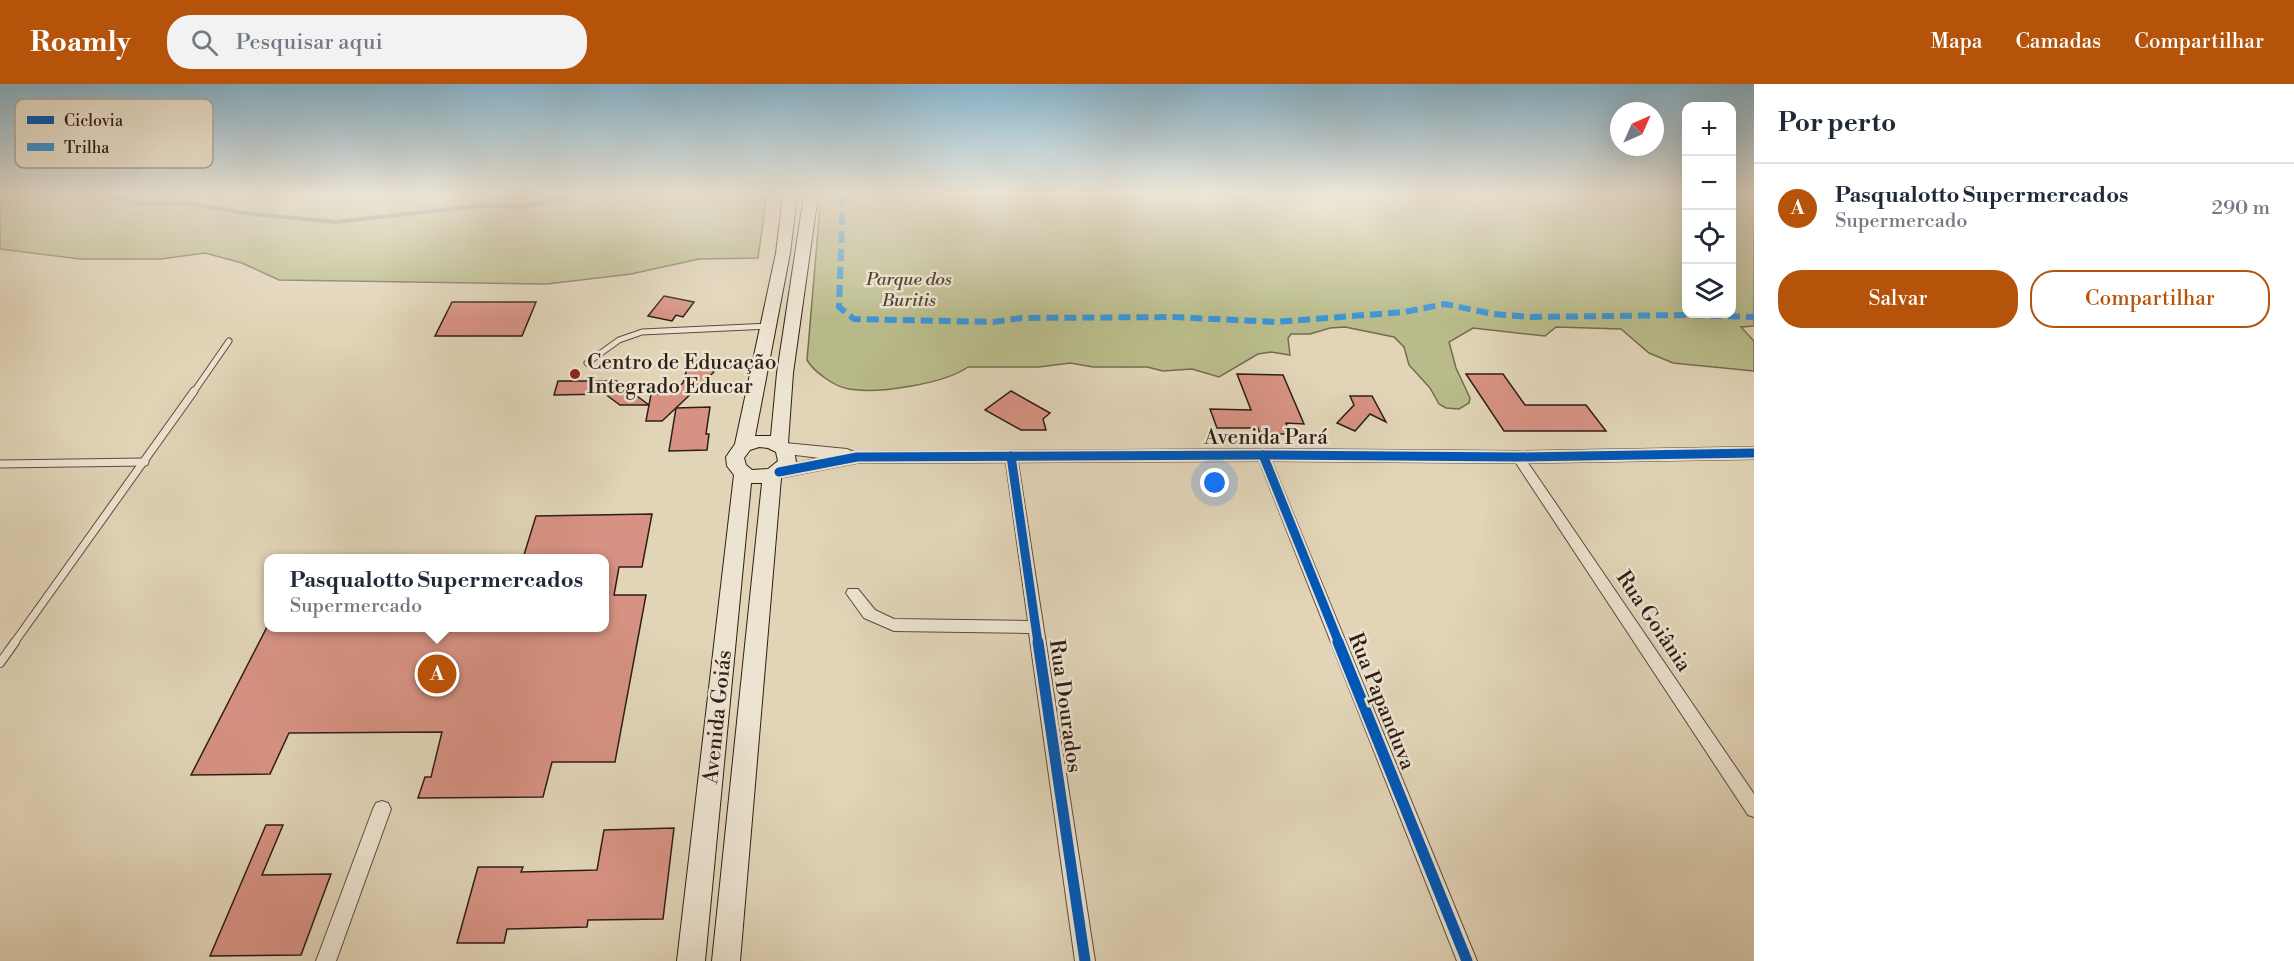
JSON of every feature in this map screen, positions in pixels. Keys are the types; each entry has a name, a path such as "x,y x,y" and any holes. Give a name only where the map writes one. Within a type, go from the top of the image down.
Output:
{"main road":[{"path":"785,236 744,446 735,457 737,469 743,474 756,477 776,473 787,462 782,447 785,373 805,236"},
{"path":"744,446 758,441 782,447"},
{"name":"Avenida Goiás","path":"726,961 776,473"},
{"name":"Avenida Goiás","path":"691,961 743,474"}],"street":[{"path":"782,447 857,457"},
{"name":"Avenida Pará","path":"776,473 857,457 1263,455 1518,457 1754,453"},
{"name":"Rua Papanduva","path":"1263,455 1467,961"},
{"name":"Rua Dourados","path":"1011,456 1085,961"},
{"name":"Rua Goiânia","path":"1518,457 1754,809"},
{"path":"853,592 866,613 894,625 1036,627"},
{"path":"326,961 382,809"}],"lane":[{"path":"587,363 616,340 636,333 769,326"},
{"path":"0,663 146,462 229,341"},
{"path":"0,464 146,462"}],"green space":[{"path":"0,236 761,236 758,258 699,259 631,274 547,284 279,280 242,263 205,253 161,259 80,259 0,249"},
{"name":"Parque dos Buritis","path":"818,236 1682,236 1682,318 1736,318 1736,236 1754,236 1754,326 1741,327 1754,341 1754,371 1673,363 1649,353 1621,329 1556,327 1545,336 1473,328 1449,342 1456,368 1470,398 1469,403 1459,409 1446,408 1439,404 1430,388 1409,365 1404,347 1394,337 1345,327 1330,328 1310,334 1291,334 1288,338 1290,355 1271,352 1258,354 1219,377 1192,369 1163,371 1147,367 1093,367 1070,363 1039,367 968,367 927,383 893,389 861,390 838,385 815,369 807,360"}],"building":[{"path":"664,296 694,302 683,317 676,315 672,321 648,316"},
{"path":"452,302 536,302 522,336 435,336"},
{"path":"691,354 707,363 705,368 709,366 714,372 662,421 646,421 651,394 667,394 683,383"},
{"path":"1237,374 1283,375 1304,424 1286,423 1290,434 1260,434 1258,428 1217,428 1210,409 1251,410"},
{"path":"1466,374 1503,374 1525,405 1586,405 1606,431 1504,431"},
{"path":"558,381 617,381 649,405 620,405 605,394 554,395"},
{"path":"1011,391 1050,413 1043,419 1046,430 1021,430 985,410"},
{"path":"1350,396 1372,396 1386,422 1370,414 1355,431 1337,423 1354,405"},
{"path":"710,407 706,434 709,434 707,450 669,451 676,408"},
{"path":"652,514 642,567 619,567 614,595 646,595 615,762 552,762 543,797 418,798 425,777 431,777 442,732 289,733 270,774 191,775 264,632 609,632 609,554 524,554 536,516"},
{"path":"266,825 283,825 262,875 331,874 301,955 210,956"},
{"path":"674,828 663,919 588,920 587,927 507,929 504,943 457,943 478,867 523,867 521,872 597,870 604,830"}],"marked path":[{"path":"842,236 839,307 854,319 993,322 1021,318 1174,317 1275,322 1404,312 1445,304 1493,314 1530,317 1684,315 1754,317"}],"cycle path":[{"path":"779,472 857,457 1263,455 1518,457 1754,453"},
{"path":"1263,455 1467,961"},
{"path":"1011,456 1085,961"}],"place":[{"name":"Centro de Educação Integrado Educar","path":"575,374"},
{"name":"Pasqualotto Supermercados","path":"437,674"}]}
